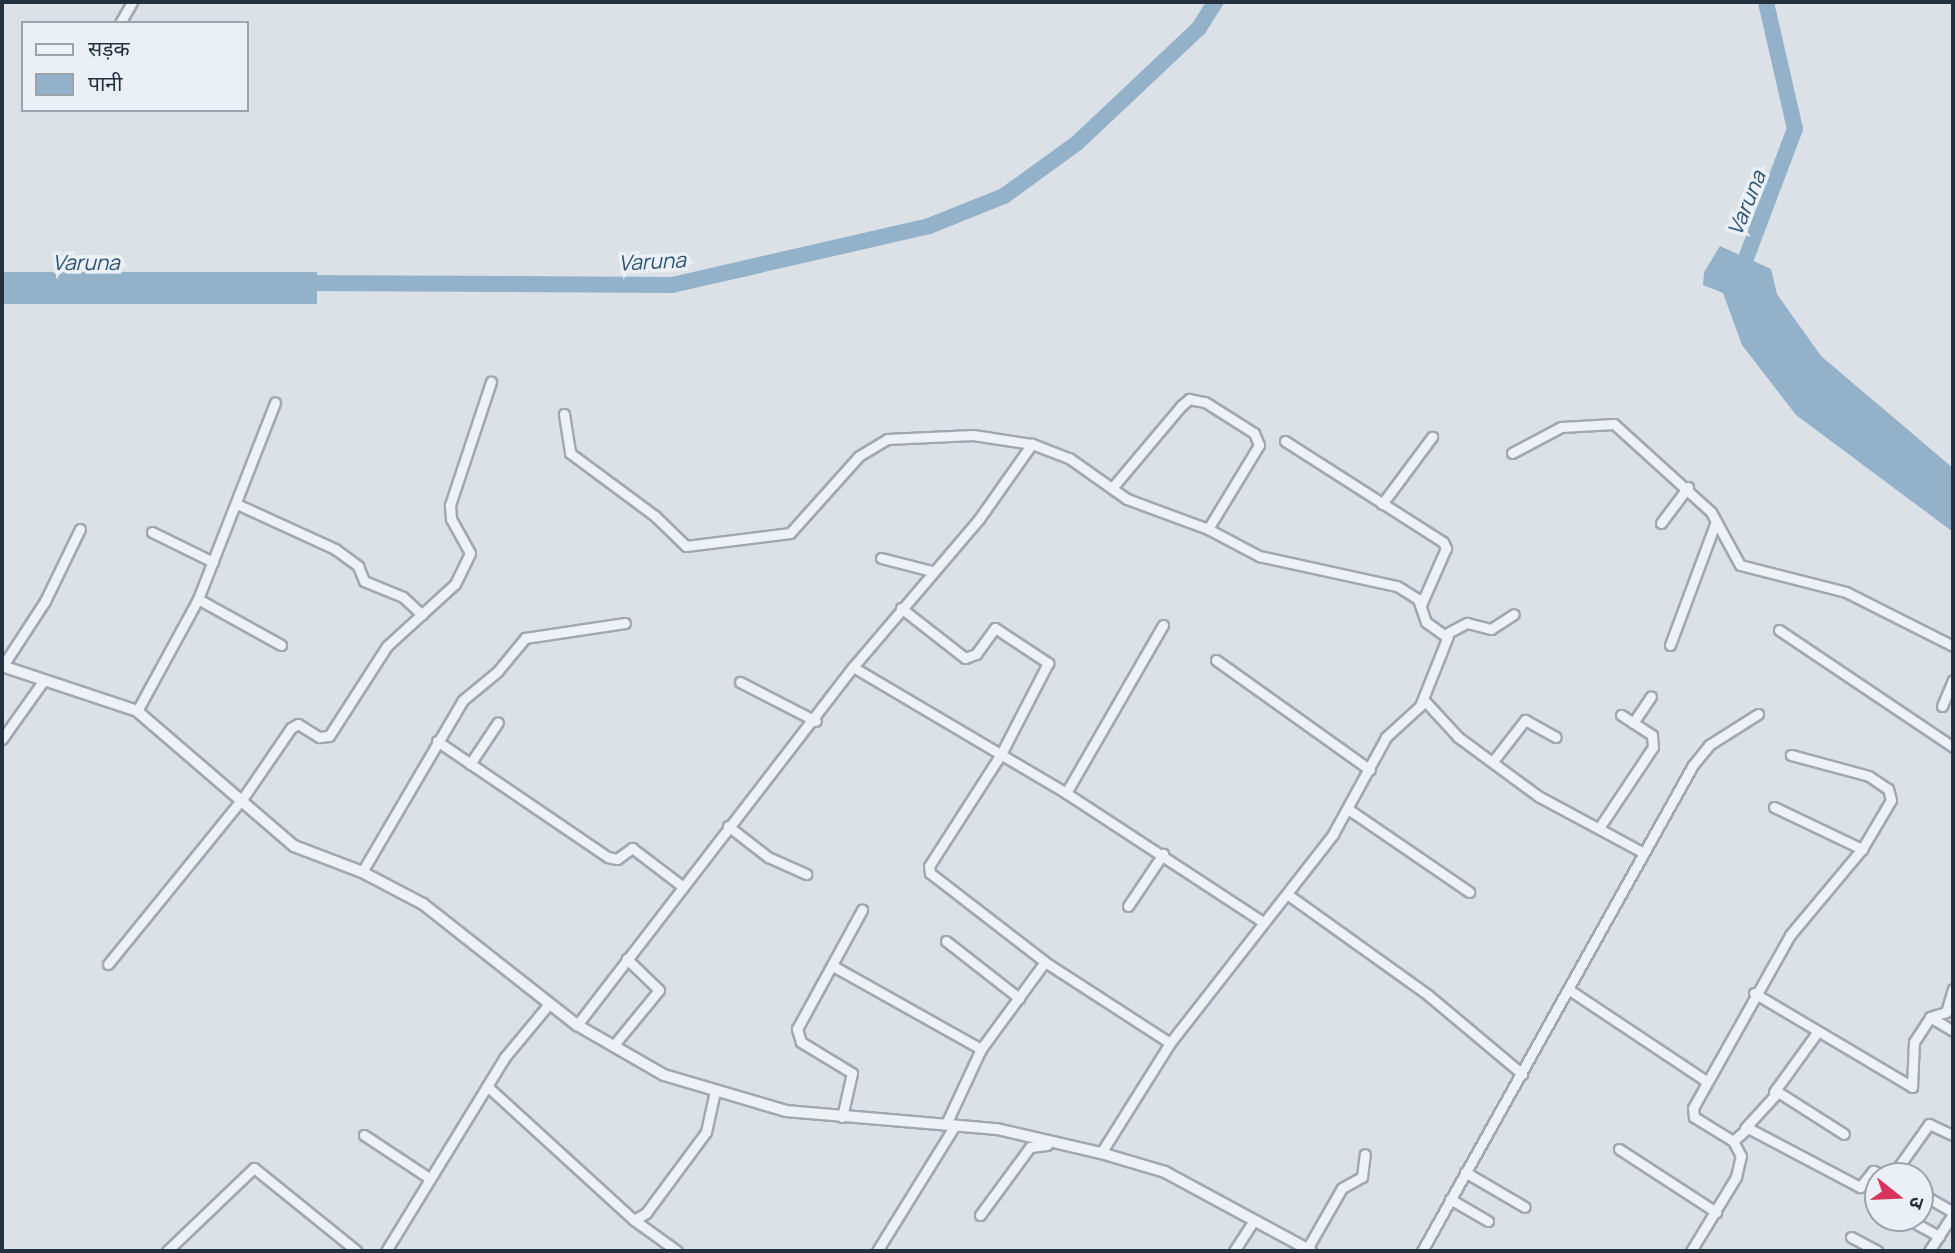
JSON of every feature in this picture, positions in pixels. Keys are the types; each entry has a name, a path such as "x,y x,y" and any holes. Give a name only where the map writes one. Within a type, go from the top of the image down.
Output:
{"street":[{"path":"121,21 132,2"},
{"path":"108,964 243,798 294,724 319,737 329,736 387,646 449,591 469,558 450,505 491,382"},
{"path":"1111,488 1181,406 1189,399 1205,402 1254,433 1259,445 1208,529"},
{"path":"137,712 198,599 239,505 275,403"},
{"path":"564,414 570,453 655,516 686,546 790,533 859,456 887,439 973,435 1032,444 1085,466 1111,488 1208,529 1273,561 1397,586 1421,605 1426,622 1448,635"},
{"path":"1511,453 1561,427 1614,424 1688,487 1717,520 1731,555 1751,570 1846,592 1953,646"},
{"path":"1382,504 1432,437"},
{"path":"1284,441 1446,545 1421,605"},
{"path":"577,1025 728,826 816,721 853,667 979,519 1032,444"},
{"path":"1661,523 1688,487"},
{"path":"239,505 335,549 358,566 364,581 403,597 422,615"},
{"path":"1670,645 1717,520"},
{"path":"80,530 45,601 2,666 137,712 243,798 294,846 362,872 423,904 577,1025 664,1075 786,1111 950,1124 1101,1153 1165,1172 1309,1250 1342,1188 1362,1177 1365,1154"},
{"path":"152,532 213,562"},
{"path":"881,558 932,571"},
{"path":"198,599 281,645"},
{"path":"901,608 965,658 976,654 995,628 1046,660 1047,668 1001,754 929,870 1045,962 1170,1043"},
{"path":"1101,1153 1170,1043 1287,894 1348,808 1386,737 1424,700 1448,635 1467,623 1491,629 1514,614"},
{"path":"362,872 437,741 470,691 497,672 525,638 625,623"},
{"path":"1066,793 1163,625"},
{"path":"1779,631 1953,747"},
{"path":"1216,660 1370,770"},
{"path":"853,667 1066,793 1263,922"},
{"path":"2,739 44,680"},
{"path":"1942,706 1953,680"},
{"path":"740,682 816,721"},
{"path":"1633,723 1651,696"},
{"path":"1424,700 1458,737 1494,760 1538,796 1644,853"},
{"path":"1422,1251 1701,753 1758,714"},
{"path":"1599,828 1653,747 1651,735 1621,715"},
{"path":"1494,760 1525,720 1556,737"},
{"path":"470,764 498,722"},
{"path":"437,741 608,857 617,859 632,848 682,886"},
{"path":"1691,1251 1740,1168 1741,1156 1733,1141 1694,1117 1706,1081 1754,993 1790,935 1862,849 1891,800 1888,789 1860,773 1791,754"},
{"path":"1774,807 1862,849"},
{"path":"1348,808 1469,892"},
{"path":"728,826 768,858 807,874"},
{"path":"1128,906 1163,855"},
{"path":"1287,894 1428,995 1522,1074"},
{"path":"842,1117 852,1073 797,1037 862,910"},
{"path":"946,941 1019,998"},
{"path":"612,1046 659,990 627,959"},
{"path":"877,1251 950,1124 981,1049 1045,962"},
{"path":"833,966 981,1049"},
{"path":"1568,989 1706,1081"},
{"path":"1754,993 1816,1034 1912,1087 1911,1048 1930,1017 1946,1012 1953,989"},
{"path":"386,1251 487,1086 549,1004"},
{"path":"1930,1017 1953,1031"},
{"path":"1733,1141 1816,1034"},
{"path":"487,1086 634,1220 677,1251"},
{"path":"634,1220 646,1213 706,1132 715,1091"},
{"path":"1774,1091 1844,1134"},
{"path":"1900,1162 1929,1124 1953,1135"},
{"path":"1745,1128 1854,1185 1864,1185"},
{"path":"364,1135 429,1178"},
{"path":"980,1215 1032,1144 1069,1145"},
{"path":"1619,1149 1716,1212"},
{"path":"167,1251 254,1168 357,1251"},
{"path":"1465,1172 1525,1207"},
{"path":"1450,1199 1488,1221"},
{"path":"1929,1251 1953,1213 1934,1201"},
{"path":"1234,1251 1253,1222"},
{"path":"1932,1232 1940,1236"},
{"path":"1851,1237 1877,1251"}],"water":[{"path":"1720,246 1771,269 1777,294 1821,356 1953,468 1953,532 1796,415 1742,345 1723,293 1703,285 1704,272"},
{"path":"2,272 317,272 317,304 2,304"}],"waterway":[{"name":"Varuna","path":"296,283 672,285 929,226 1004,196 1077,143 1199,28 1215,2"},
{"name":"Varuna","path":"1749,277 1745,261 1795,129 1766,2"}]}
